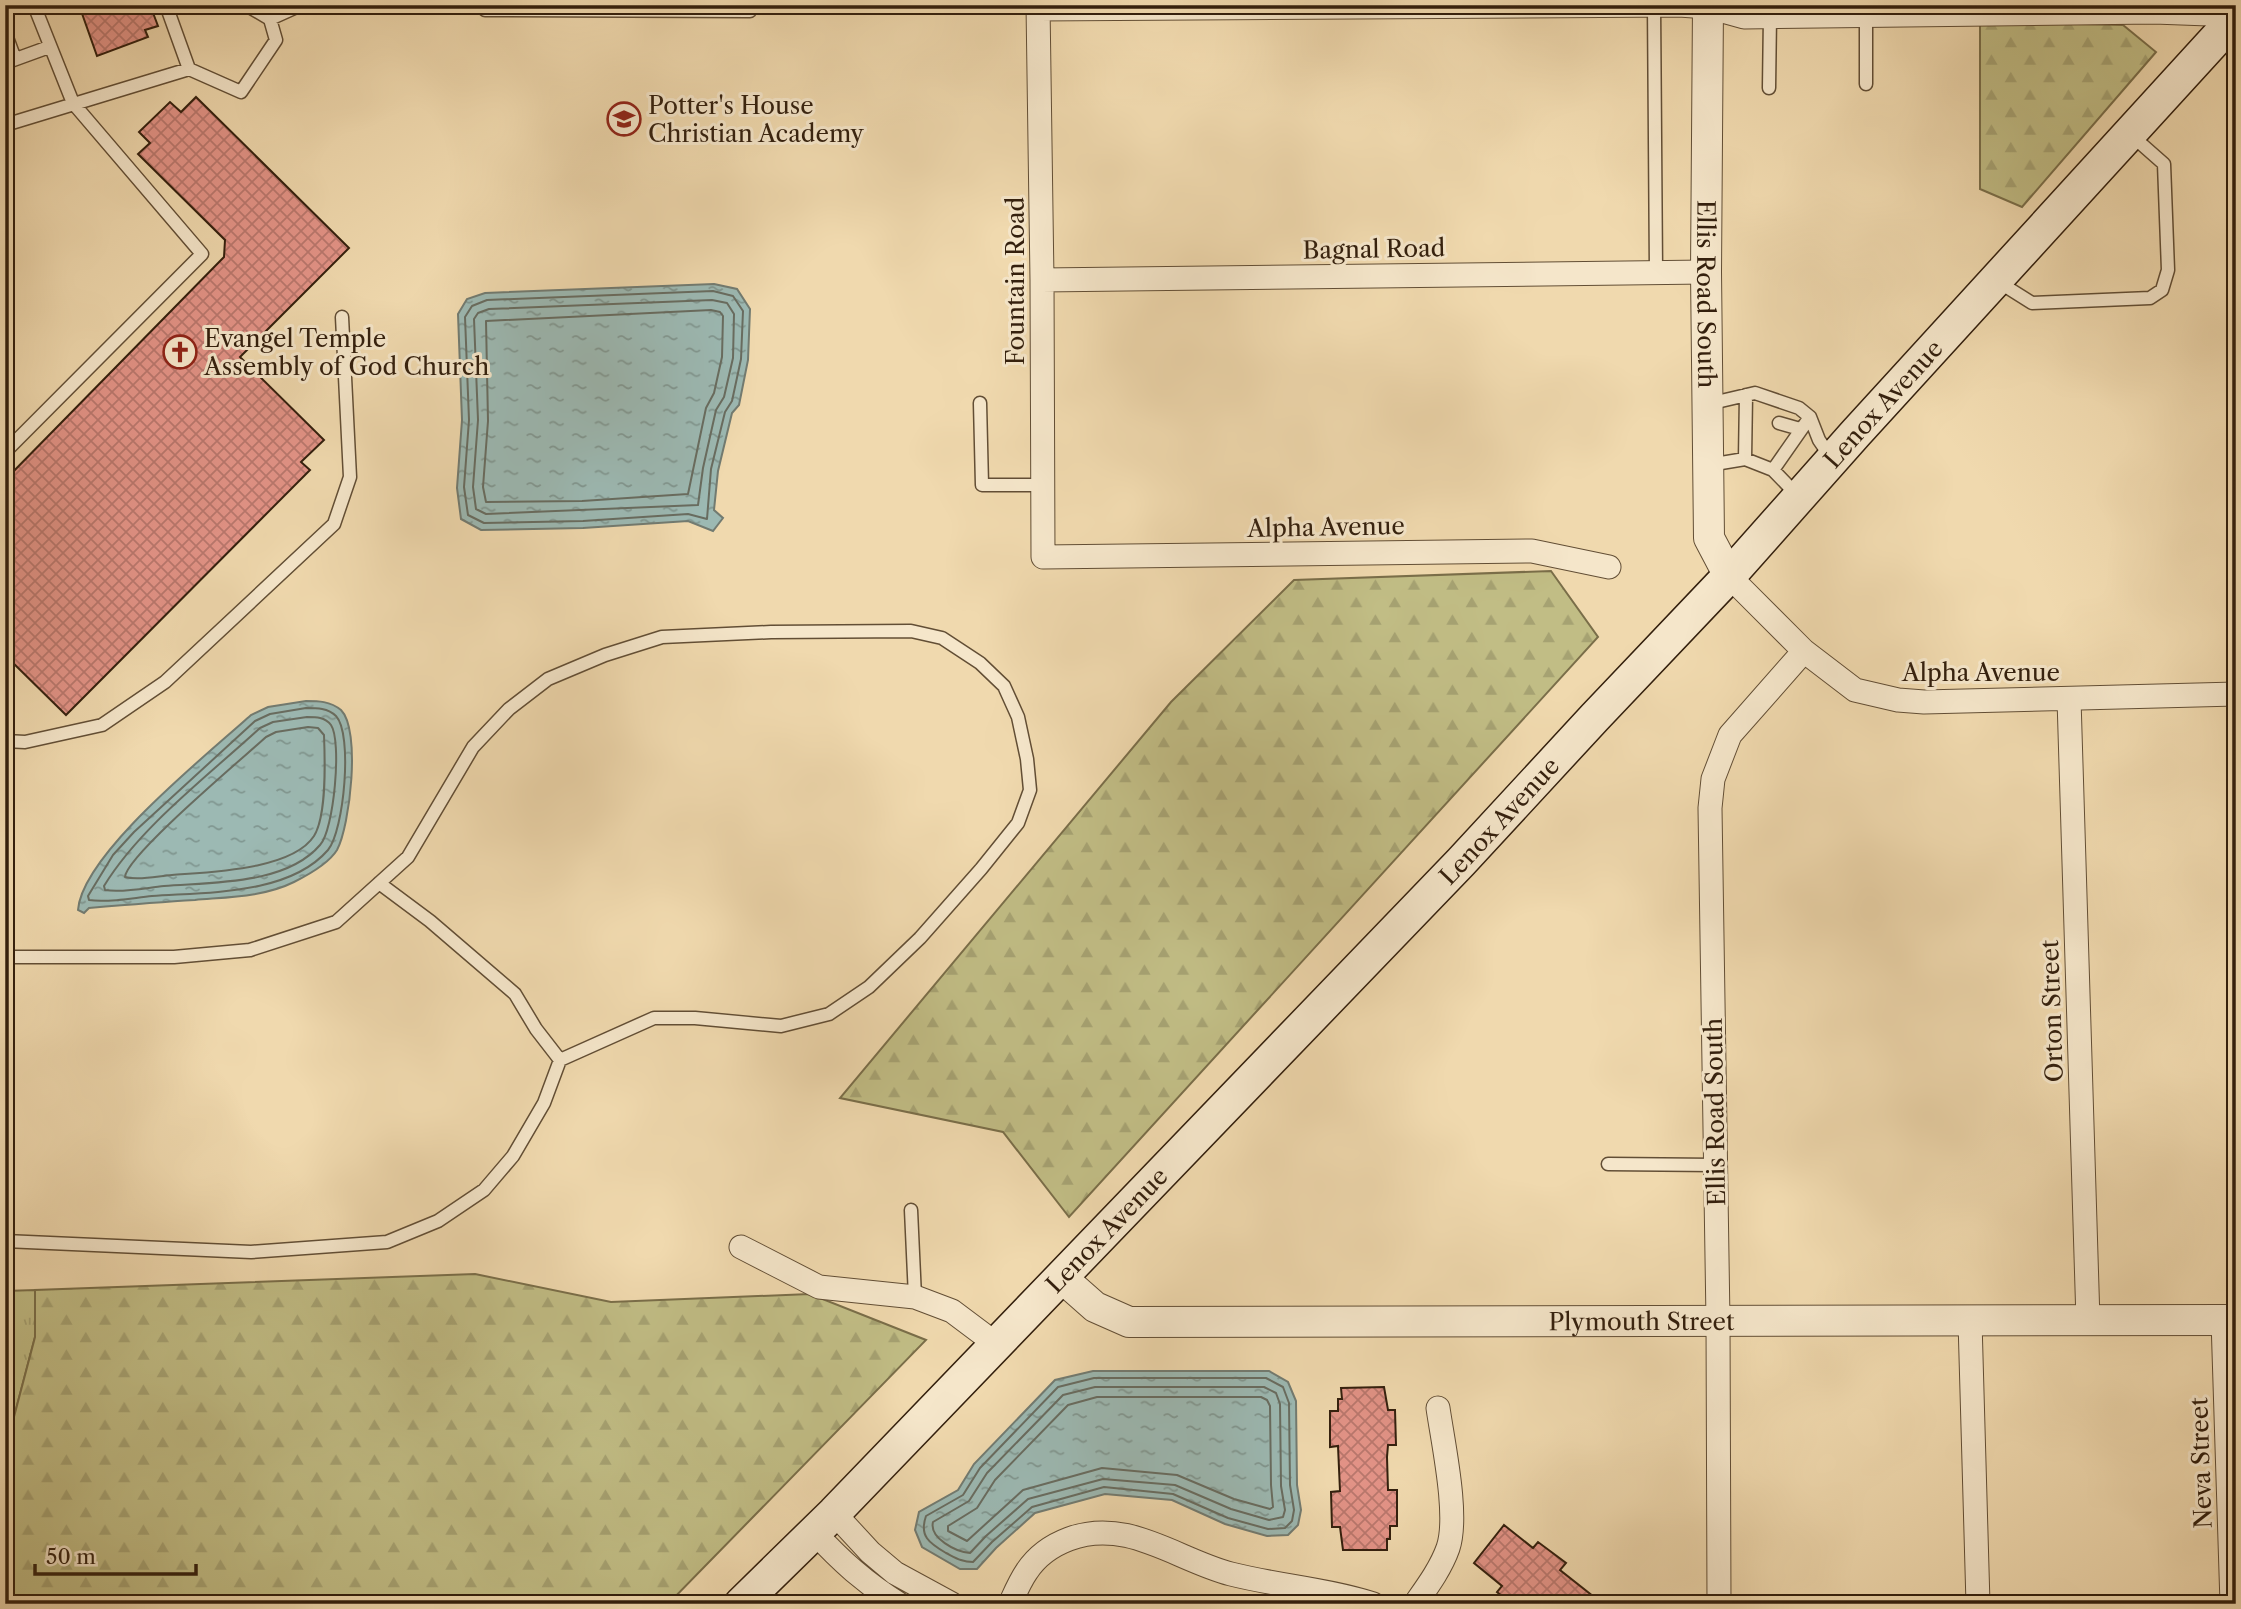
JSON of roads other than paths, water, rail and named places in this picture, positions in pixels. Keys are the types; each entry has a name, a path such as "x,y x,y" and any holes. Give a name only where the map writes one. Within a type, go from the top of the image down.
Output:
{"main road":[{"name":"Lenox Avenue","path":"741,1604 824,1522 1443,882 1729,576 2236,16"}],"street":[{"path":"1038,7 1654,5 1708,6 1744,17 1866,15 1966,9 2236,16"},
{"name":"Ellis Road South","path":"1708,6 1706,272 1709,538 1729,576"},
{"name":"Fountain Road","path":"1038,7 1042,557"},
{"name":"Bagnal Road","path":"1042,279 1706,272"},
{"name":"Alpha Avenue","path":"1042,557 1532,551 1608,567"},
{"name":"Alpha Avenue","path":"1729,576 1804,651 1855,690 1898,700 1924,702 2236,694"},
{"name":"Ellis Road South","path":"1719,1604 1718,1321 1710,808 1713,779 1730,735 1804,651"},
{"name":"Orton Street","path":"2069,699 2088,1321"},
{"path":"741,1247 820,1287 915,1297 952,1311 996,1345"},
{"name":"Plymouth Street","path":"1061,1277 1095,1307 1129,1322 2230,1320"},
{"name":"Neva Street","path":"2230,1320 2232,1604"},
{"path":"1970,1321 1978,1604"},
{"path":"1415,1604 1431,1581 1448,1546 1451,1505 1438,1408"},
{"path":"824,1522 847,1567 899,1604"},
{"path":"824,1522 870,1552 895,1573 952,1604"},
{"path":"1017,1601 1033,1563 1056,1544 1085,1533 1116,1532 1147,1541 1227,1573 1258,1581 1346,1595 1373,1604"}],"lane":[{"path":"5,452 202,254 73,103 34,5"},
{"path":"166,5 189,69"},
{"path":"5,125 189,69 242,92 276,40 271,19 246,5"},
{"path":"271,19 301,5"},
{"path":"485,5 485,10 569,11 750,11 750,5"},
{"path":"1654,5 1656,272"},
{"path":"1866,15 1866,84"},
{"path":"1769,88 1770,16"},
{"path":"5,32 10,61 49,47"},
{"path":"1996,281 2032,303 2150,298 2162,290 2168,270 2164,164 2130,134"},
{"path":"5,741 24,742 102,724 165,682 334,524 349,477 342,317"},
{"path":"1708,404 1755,393 1798,408 1810,416 1819,440 1832,460"},
{"path":"1745,459 1752,430 1746,395"},
{"path":"980,403 982,485 1042,485"},
{"path":"1773,470 1810,416"},
{"path":"1779,423 1800,429"},
{"path":"1709,465 1745,459 1773,470 1799,497"},
{"path":"5,957 174,957 250,950 336,922 408,857 473,747 509,709 548,679 662,637 771,632 911,631 942,638 980,663 1004,687 1018,717 1030,790 1018,823 981,870 929,928 869,987 829,1014 780,1026 695,1018 654,1018 560,1060 544,1103 513,1156 484,1190 438,1221 387,1242 251,1252 5,1241"},
{"path":"379,883 430,921 514,995 560,1060"},
{"path":"1608,1164 1716,1165"},
{"path":"911,1210 915,1297"}],"water":[{"path":"714,284 737,289 750,309 748,360 739,405 732,413 718,471 714,510 723,518 713,531 688,521 583,528 481,530 461,519 457,488 462,420 458,314 467,299 485,293"},
{"path":"306,701 328,703 341,710 351,737 351,778 346,821 337,850 329,860 294,882 258,893 89,908 84,913 78,910 85,887 101,861 123,834 178,779 251,715 268,707"},
{"path":"1093,1371 1269,1371 1288,1382 1296,1401 1297,1485 1301,1510 1298,1525 1288,1535 1267,1536 1225,1524 1172,1500 1105,1494 1035,1513 977,1569 960,1569 922,1547 915,1530 919,1512 958,1490 974,1464 1055,1380"}],"place":[{"name":"Potter's House Christian Academy","path":"624,119"},
{"name":"Evangel Temple Assembly of God Church","path":"180,352"}]}
